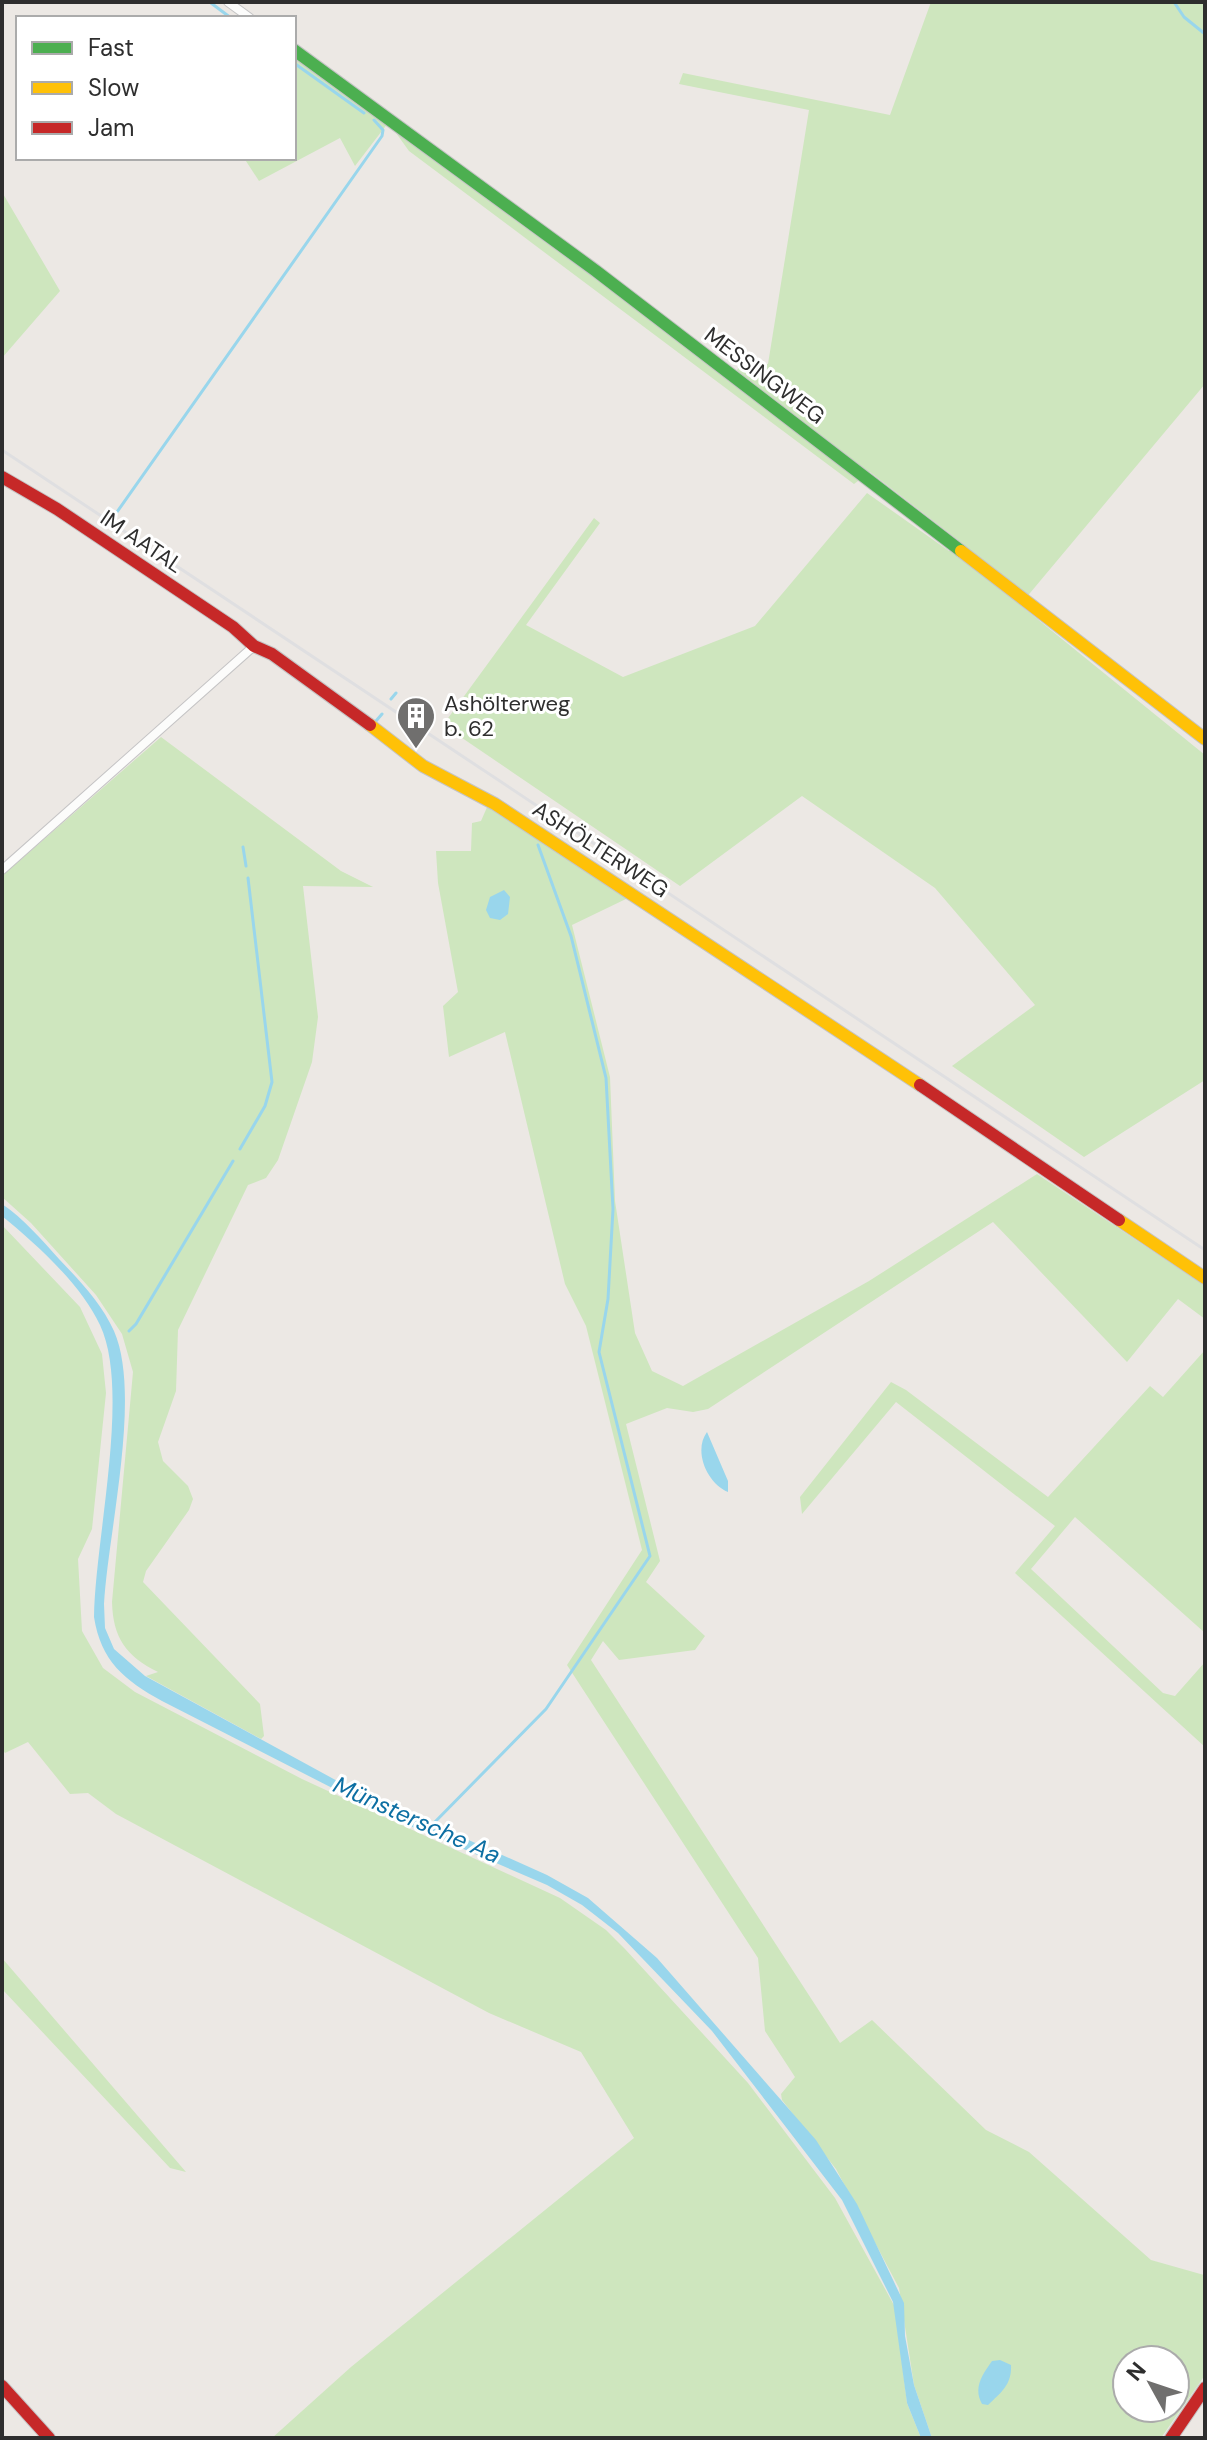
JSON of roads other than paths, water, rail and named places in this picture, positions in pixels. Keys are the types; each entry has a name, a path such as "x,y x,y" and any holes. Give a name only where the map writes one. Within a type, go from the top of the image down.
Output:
{"street":[{"path":"228,2 247,16"},
{"name":"MESSINGWEG","path":"296,51 596,271 1205,739"},
{"name":"IM AATAL","path":"2,477 140,564 254,646"},
{"path":"2,870 254,646"},
{"name":"ASHÖLTERWEG","path":"254,646 272,654 347,707 423,766 495,804 720,950 1205,1278"},
{"path":"2,2386 49,2438"},
{"path":"1171,2438 1205,2388"}],"water":[{"path":"504,890 510,897 508,914 500,920 490,918 486,910 490,897"},
{"name":"Münstersche Aa","path":"2,1204 32,1230 90,1293 114,1331 122,1358 124,1427 104,1604 105,1628 114,1649 145,1676 341,1783 547,1875 588,1898 657,1958 816,2140 857,2204 904,2303 905,2336 914,2385 932,2438 921,2438 907,2403 893,2302 842,2200 712,2031 618,1933 582,1905 547,1885 387,1816 162,1701 116,1668 102,1646 94,1617 112,1426 109,1353 92,1310 70,1280 2,1216"},
{"path":"707,1432 728,1481 728,1492 714,1482 704,1466 701,1448"},
{"path":"1000,2360 1011,2365 1008,2383 988,2405 982,2404 978,2392 980,2382 992,2361"}],"waterway":[{"path":"1174,2 1184,17 1205,34"},
{"path":"211,3 228,16"},
{"path":"296,64 364,113"},
{"path":"117,512 382,136 383,130 374,120"},
{"path":"391,699 396,693"},
{"path":"376,721 382,714"},
{"name":"Münstersche Aa","path":"429,1828 546,1709 650,1556 599,1352 608,1299 613,1209 606,1078 571,936 538,845"},
{"path":"243,847 246,866"},
{"path":"240,1149 265,1106 272,1082 248,878"},
{"path":"129,1331 233,1161"}],"railway":[{"path":"2,450 1205,1250"}],"place":[{"name":"Ashölterweg b. 62","path":"416,750"}]}
